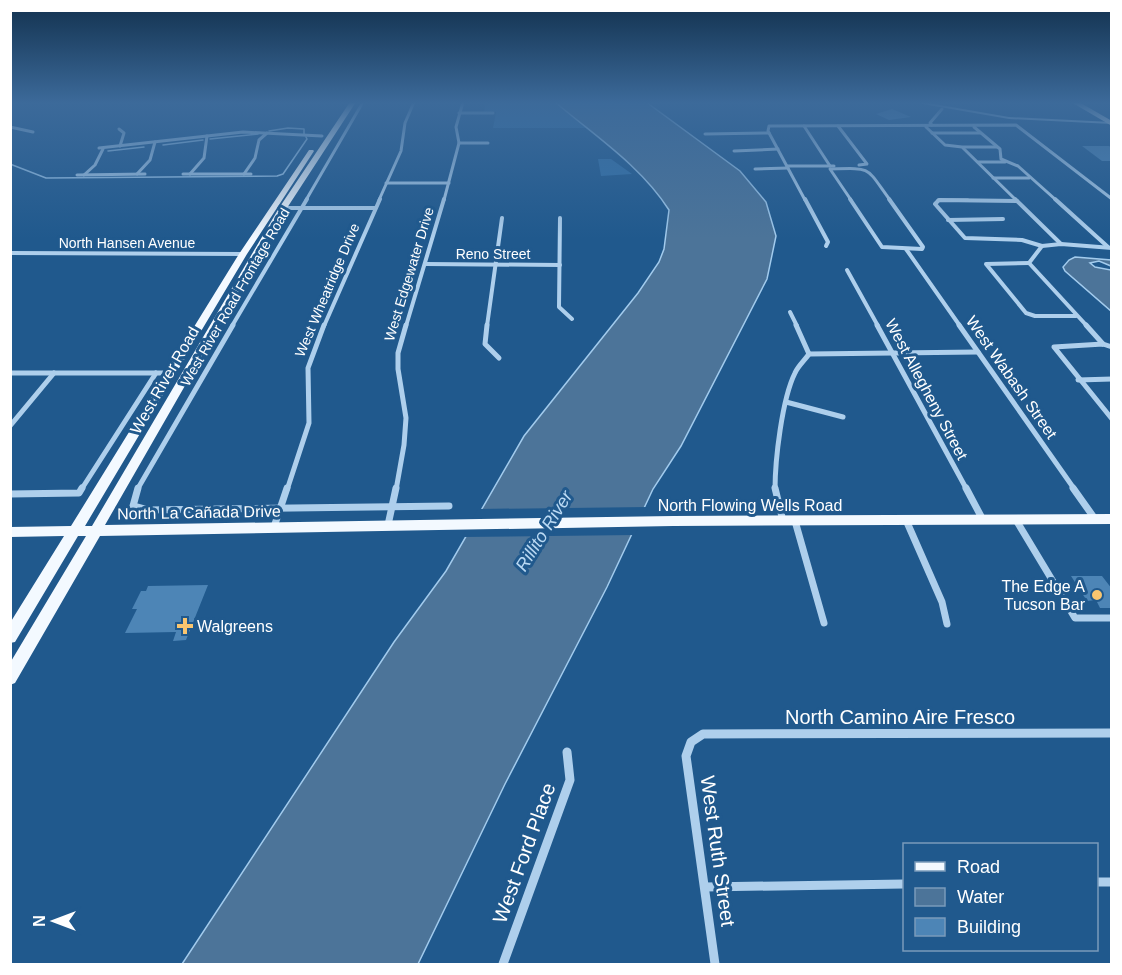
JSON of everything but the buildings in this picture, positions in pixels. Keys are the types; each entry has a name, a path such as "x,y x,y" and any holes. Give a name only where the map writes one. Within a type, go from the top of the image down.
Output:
{"main road":[{"name":"West River Road","path":"10,637 173,373 243,254 314,148"},
{"name":"West River Road","path":"10,678 283,208 322,148"},
{"name":"North Flowing Wells Road","path":"388,525 1112,519"},
{"name":"North La Cañada Drive","path":"10,532 388,525"}],"street":[{"path":"84,175 95,165 101,148 106,148"},
{"path":"137,174 150,160 153,148"},
{"path":"190,174 204,158 205,148"},
{"path":"244,174 255,158 257,148"},
{"name":"West River Road Frontage Road","path":"281,509 148,510 133,506 135,494 336,148"},
{"name":"West Wheatridge Drive","path":"274,527 309,423 308,368 402,148"},
{"name":"West Edgewater Drive","path":"388,525 406,419 397,356 426,264 458,148"},
{"path":"818,148 830,166"},
{"path":"755,169 867,164 854,148"},
{"path":"963,148 1061,243"},
{"path":"998,148 1001,151 1000,157 1018,166 1110,247"},
{"path":"1045,148 1112,199"},
{"path":"734,151 778,149 828,242 826,246"},
{"path":"978,162 1008,162"},
{"path":"862,168 868,171 923,247 906,249 885,248 879,244 830,169 862,168"},
{"path":"76,175 145,174"},
{"path":"183,174 251,174"},
{"path":"993,178 1029,178"},
{"path":"386,183 449,183"},
{"path":"1017,201 935,202 965,238 1022,240 1042,246 1061,243 1110,247"},
{"path":"272,208 375,208"},
{"path":"499,358 485,344 502,218"},
{"path":"560,218 560,307 572,319"},
{"path":"948,220 1003,219"},
{"path":"1029,263 1042,246"},
{"name":"West Wabash Street","path":"906,249 1096,519"},
{"name":"North Hansen Avenue","path":"10,253 243,254"},
{"path":"1076,316 1035,316 1026,313 986,264 1029,263 1103,344"},
{"name":"Reno Street","path":"426,264 560,265"},
{"name":"West Allegheny Street","path":"847,270 983,520"},
{"path":"790,312 809,354"},
{"path":"1112,347 1103,344 1054,347 1078,380 1112,419"},
{"path":"809,354 892,351 978,352"},
{"path":"809,354 795,373 786,402 774,483 824,623"},
{"path":"10,373 173,373"},
{"path":"10,426 54,373"},
{"path":"10,494 79,493 156,373"},
{"path":"1078,380 1112,379"},
{"path":"786,402 843,417"},
{"path":"281,509 449,506"},
{"path":"906,520 942,602 947,624"},
{"path":"1016,520 1075,618 1112,618"},
{"name":"North Camino Aire Fresco","path":"691,742 703,734 1112,733"},
{"name":"West Ruth Street","path":"691,742 686,756 715,964"},
{"name":"West Ford Place","path":"503,964 570,780 567,752"},
{"path":"705,886 903,884"}],"shaded area":[{"path":"598,159 611,159 632,174 601,176"}],"water":[{"name":"Rillito River","path":"610,148 708,148 740,171 766,202 776,236 767,279 681,446 653,489 607,587 505,784 418,964 182,964 394,642 446,571 524,436 638,293 659,262 664,249 669,210 658,194 631,165"},
{"path":"1075,257 1111,260 1111,266 1099,261 1090,263 1095,267 1111,270 1111,311 1065,271 1063,267"}],"pier":[{"path":"648,507 635,535 462,537 478,509"}],"waterway":[{"path":"108,151 140,148"},
{"path":"10,164 46,178 277,176 283,174 301,148"}],"place":[{"name":"The Edge A Tucson Bar","path":"1097,595"},
{"name":"Walgreens","path":"185,626"}]}
